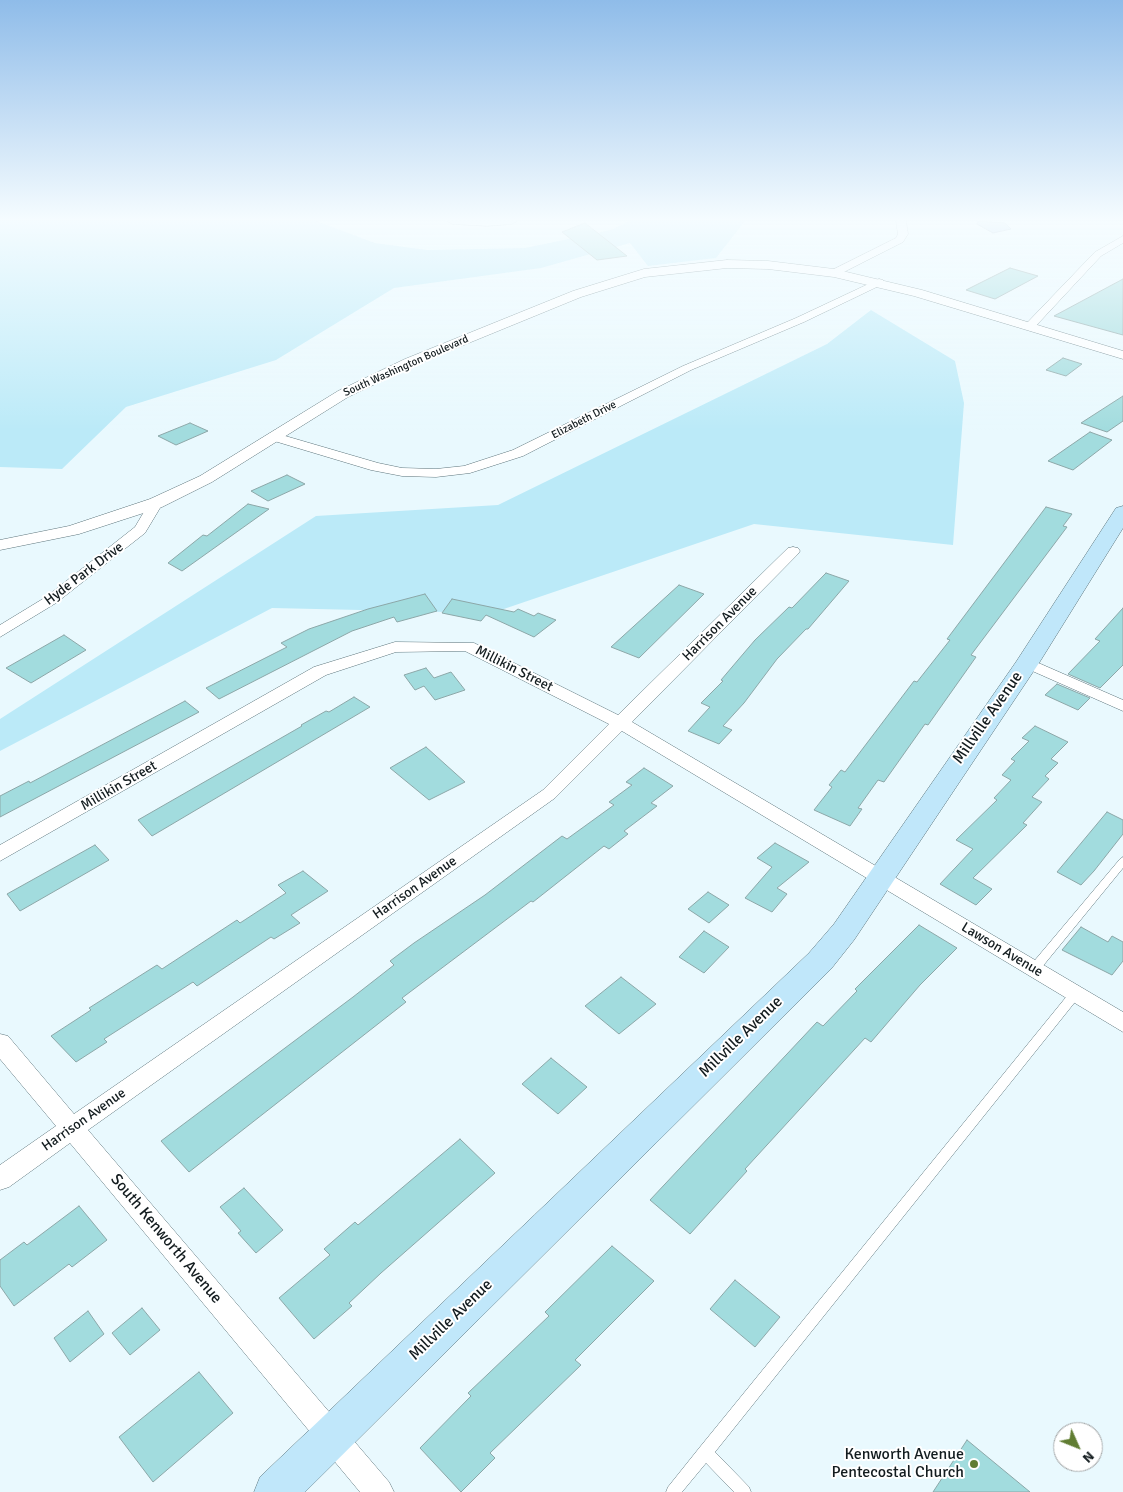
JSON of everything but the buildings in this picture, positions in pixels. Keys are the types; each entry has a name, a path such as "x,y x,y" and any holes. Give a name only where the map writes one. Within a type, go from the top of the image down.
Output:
{"main road":[{"name":"Millville Avenue","path":"275,1492 820,961 844,932 1027,663 1123,512"}],"street":[{"name":"South Washington Boulevard","path":"0,545 73,530 156,503 206,480 343,394 410,362 588,291"},
{"name":"Elizabeth Drive","path":"275,437 376,467 402,472 436,473 465,470 491,464 518,453 687,368 800,320 860,291"},
{"name":"South Washington Boulevard","path":"907,291 1123,355"},
{"path":"1029,327 1063,291"},
{"name":"Hyde Park Drive","path":"0,632 51,600 140,530 156,503"},
{"name":"Harrison Avenue","path":"0,1179 549,794 793,551"},
{"name":"Millikin Street","path":"0,854 320,671 395,647 468,646 621,723 880,878"},
{"path":"1027,663 1123,706"},
{"name":"Lawson Avenue","path":"880,878 1123,1023"},
{"name":"South Kenworth Avenue","path":"0,1043 379,1492"}],"lane":[{"path":"1034,969 1123,861"},
{"path":"673,1492 1075,994"},
{"path":"705,1452 744,1492"}],"shaded area":[{"path":"0,291 390,291 276,360 126,407 62,469 0,467"},
{"path":"871,310 955,361 964,403 953,545 754,524 492,613 272,608 0,751 0,719 316,516 498,505 827,344"}],"place":[{"name":"Kenworth Avenue Pentecostal Church","path":"974,1464"}]}
